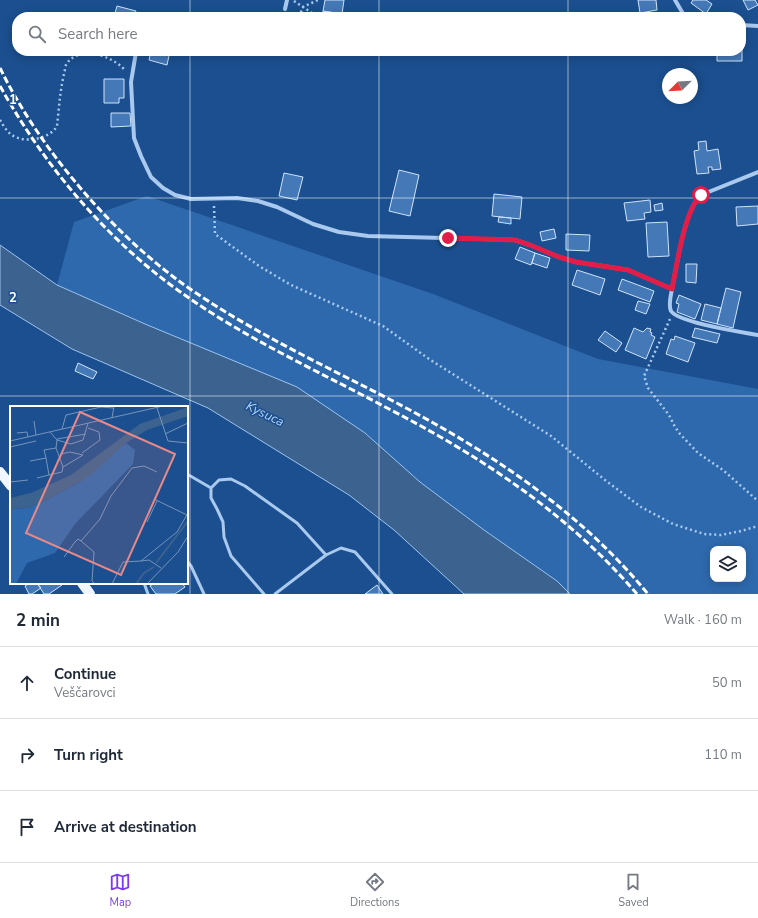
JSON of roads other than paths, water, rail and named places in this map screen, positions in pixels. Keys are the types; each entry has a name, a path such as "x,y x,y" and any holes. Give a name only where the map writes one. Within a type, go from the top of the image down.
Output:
{"main road":[{"path":"0,472 10,485"},
{"path":"83,584 90,594"}],"street":[{"path":"285,9 287,0"},
{"path":"675,0 682,12"},
{"path":"746,25 758,26"},
{"path":"135,56 132,78 134,138 140,156 151,177 162,188 175,195 191,199 237,198 258,201 277,207 313,224 339,232 368,236 515,240 576,262 628,270 672,289"},
{"path":"758,172 701,195 696,200 686,226 669,305 675,315 694,322 758,335"}],"lane":[{"path":"188,475 211,488"},
{"path":"264,594 231,556 224,537 223,522 210,498 211,488 219,480 231,479 245,486 297,523 326,555"},
{"path":"274,594 326,555 341,548 355,552 392,594"},
{"path":"188,562 204,594"},
{"path":"144,584 148,594"}],"water":[{"name":"Kysuca","path":"0,245 57,285 145,324 297,387 365,433 420,482 484,530 557,581 570,594 464,594 394,530 349,495 208,408 72,349 0,305"}],"railway":[{"path":"0,68 16,98 56,158 104,214 156,263 183,284 233,316 285,346 427,419 496,461 530,484 592,535 648,594"},
{"path":"0,86 17,115 56,172 101,224 152,270 179,291 229,324 424,427 490,468 553,513 582,538 637,594"}]}
